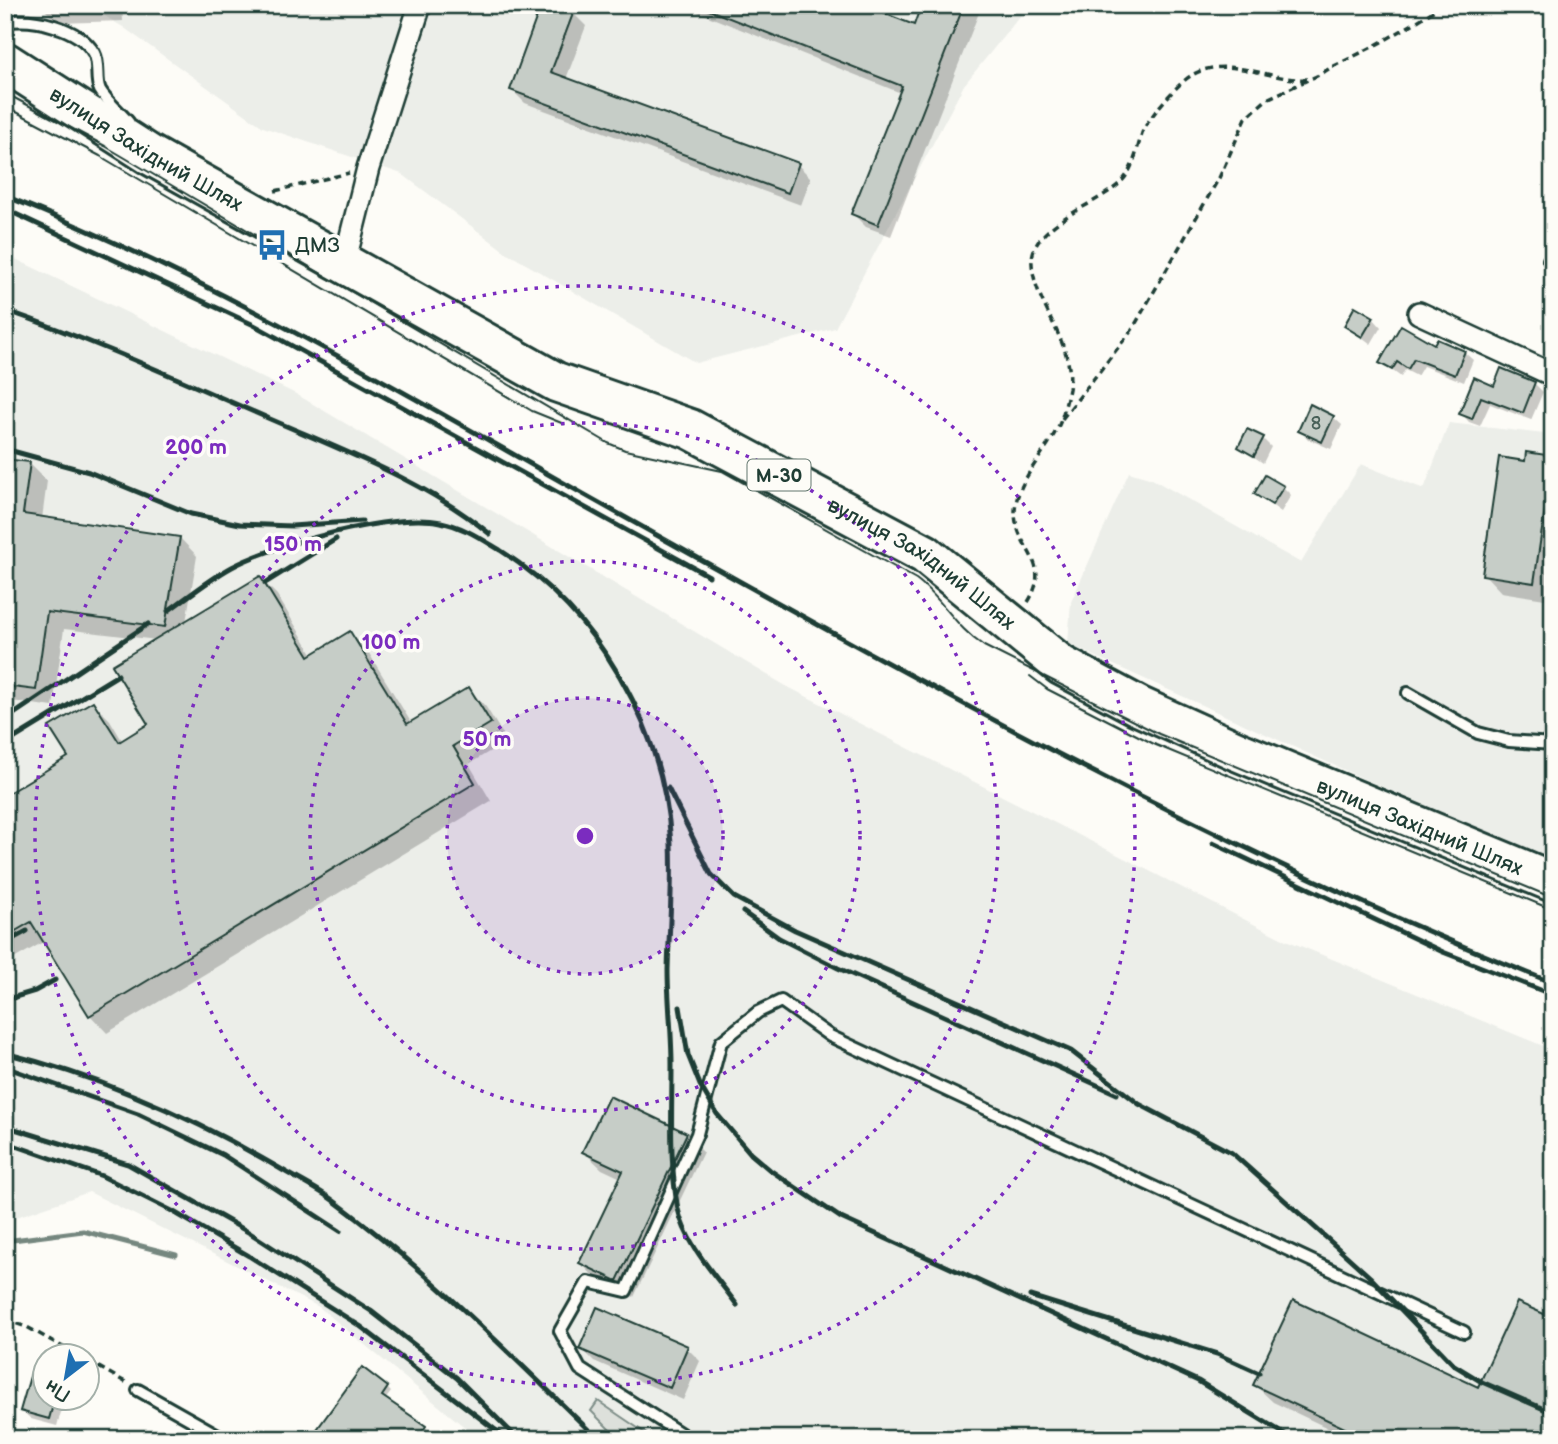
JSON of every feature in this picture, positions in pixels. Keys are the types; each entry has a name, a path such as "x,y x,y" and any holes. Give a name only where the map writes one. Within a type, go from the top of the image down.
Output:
{"highway":[{"name":"вулиця Західний Шлях","path":"5,62 150,155 556,382 690,429 925,554 1061,665 1138,706 1237,751 1553,882"}],"street":[{"path":"344,264 368,168 420,5"},
{"path":"1419,313 1553,375"}],"lane":[{"path":"5,22 30,21 50,26 88,44 96,55 100,89 131,125 150,155"},
{"path":"1408,693 1478,733 1509,741 1553,744"},
{"path":"689,1439 580,1369 560,1331 588,1282 626,1291 697,1134 721,1042 758,1013 781,1001 830,1036 1464,1332"},
{"path":"138,1390 225,1439"}],"path":[{"path":"1009,625 1038,585 1036,562 1022,540 1015,513 1023,485 1060,421 1132,330 1219,178 1246,118 1267,99 1364,54 1442,5"},
{"path":"1060,421 1069,386 1066,356 1042,300 1031,262 1042,238 1058,221 1089,205 1122,181 1136,157 1143,130 1177,88 1194,73 1238,68 1252,73 1310,79"},
{"path":"274,192 368,168"},
{"path":"5,1320 27,1327 54,1342"},
{"path":"102,1369 138,1390"}],"shaded area":[{"path":"86,5 1029,5 964,85 835,328 696,363 507,253 402,174 263,127 123,27"},
{"path":"5,254 296,394 786,686 1281,938 1553,1050 1553,1439 479,1439 319,1307 89,1192 5,1221"},
{"path":"1449,423 1553,435 1553,859 1364,779 1068,644 1071,602 1129,472 1152,479 1301,563 1361,464 1424,489"},
{"path":"598,1401 654,1439 619,1439 591,1411"}],"building":[{"path":"541,5 557,5 574,11 551,72 799,163 788,193 510,90"},
{"path":"863,5 914,25 921,5 964,5 878,225 851,214 902,86 699,6"},
{"path":"1355,306 1374,317 1362,337 1344,326"},
{"path":"1401,325 1434,344 1437,339 1465,351 1455,375 1414,359 1408,369 1397,362 1392,370 1379,363"},
{"path":"1501,368 1535,382 1523,413 1481,397 1472,419 1459,414 1474,377 1494,386"},
{"path":"1310,404 1334,416 1322,442 1298,431"},
{"path":"1247,429 1264,437 1254,456 1238,447"},
{"path":"1526,452 1553,456 1534,583 1482,575 1499,457 1525,461"},
{"path":"5,459 30,462 23,514 180,537 165,627 47,612 36,690 5,686"},
{"path":"1265,475 1284,486 1272,505 1254,494"},
{"path":"260,576 309,656 350,631 407,724 469,687 491,723 453,746 475,783 89,1016 31,922 5,937 5,795 68,757 49,727 93,701 119,742 148,724 112,665"},
{"path":"609,1096 687,1133 617,1281 579,1263 623,1171 582,1152"},
{"path":"1293,1300 1478,1387 1517,1302 1553,1318 1553,1439 1368,1439 1253,1385"},
{"path":"597,1307 688,1346 670,1388 579,1349"},
{"path":"362,1367 388,1387 382,1396 426,1426 417,1439 310,1439"},
{"path":"32,1373 32,1412 51,1412 49,1419 20,1411"}],"waterway":[{"path":"5,1241 83,1231 176,1255"}],"tram line":[{"path":"5,93 105,146 608,443 625,450 722,471 916,579 934,595 965,631 984,646 1159,734 1553,898"},
{"path":"5,106 100,156 532,411 564,424"},
{"path":"1030,676 1047,689 1156,745 1553,910"}],"railway":[{"path":"5,196 157,262 305,338 828,630 1066,758 1307,877 1429,932 1553,983"},
{"path":"5,209 254,325 709,576"},
{"path":"5,310 105,348 356,456 439,498 490,534"},
{"path":"5,449 89,472 191,514 240,524 292,526 362,521"},
{"path":"168,611 208,582 251,558 335,532 420,520 457,527 500,550 535,576 568,606 596,640 620,677 640,716 655,757 666,800 671,844 668,970 672,1053 672,1156 678,1209 695,1248 737,1305"},
{"path":"265,583 336,539"},
{"path":"5,720 148,624"},
{"path":"5,744 118,675"},
{"path":"668,788 711,874 734,897 795,930 1071,1051 1139,1104 1232,1153 1370,1277 1454,1365 1482,1382 1553,1413"},
{"path":"1213,843 1443,952 1553,995"},
{"path":"743,912 779,938 838,968 1117,1094"},
{"path":"5,943 27,931"},
{"path":"5,1000 35,991 55,980"},
{"path":"680,1007 688,1055 700,1085 717,1114 751,1154 770,1170 841,1218 1198,1381 1293,1439"},
{"path":"5,1053 76,1074 146,1101 214,1132 321,1192 437,1285 598,1439"},
{"path":"5,1067 138,1114 223,1155 340,1231"},
{"path":"5,1126 128,1164 250,1233 371,1311 457,1378 518,1439"},
{"path":"5,1142 102,1176 172,1211 249,1256 360,1326 502,1435"},
{"path":"1030,1296 1217,1354 1259,1373"}],"place":[{"name":"ДМЗ","path":"272,245"}]}
